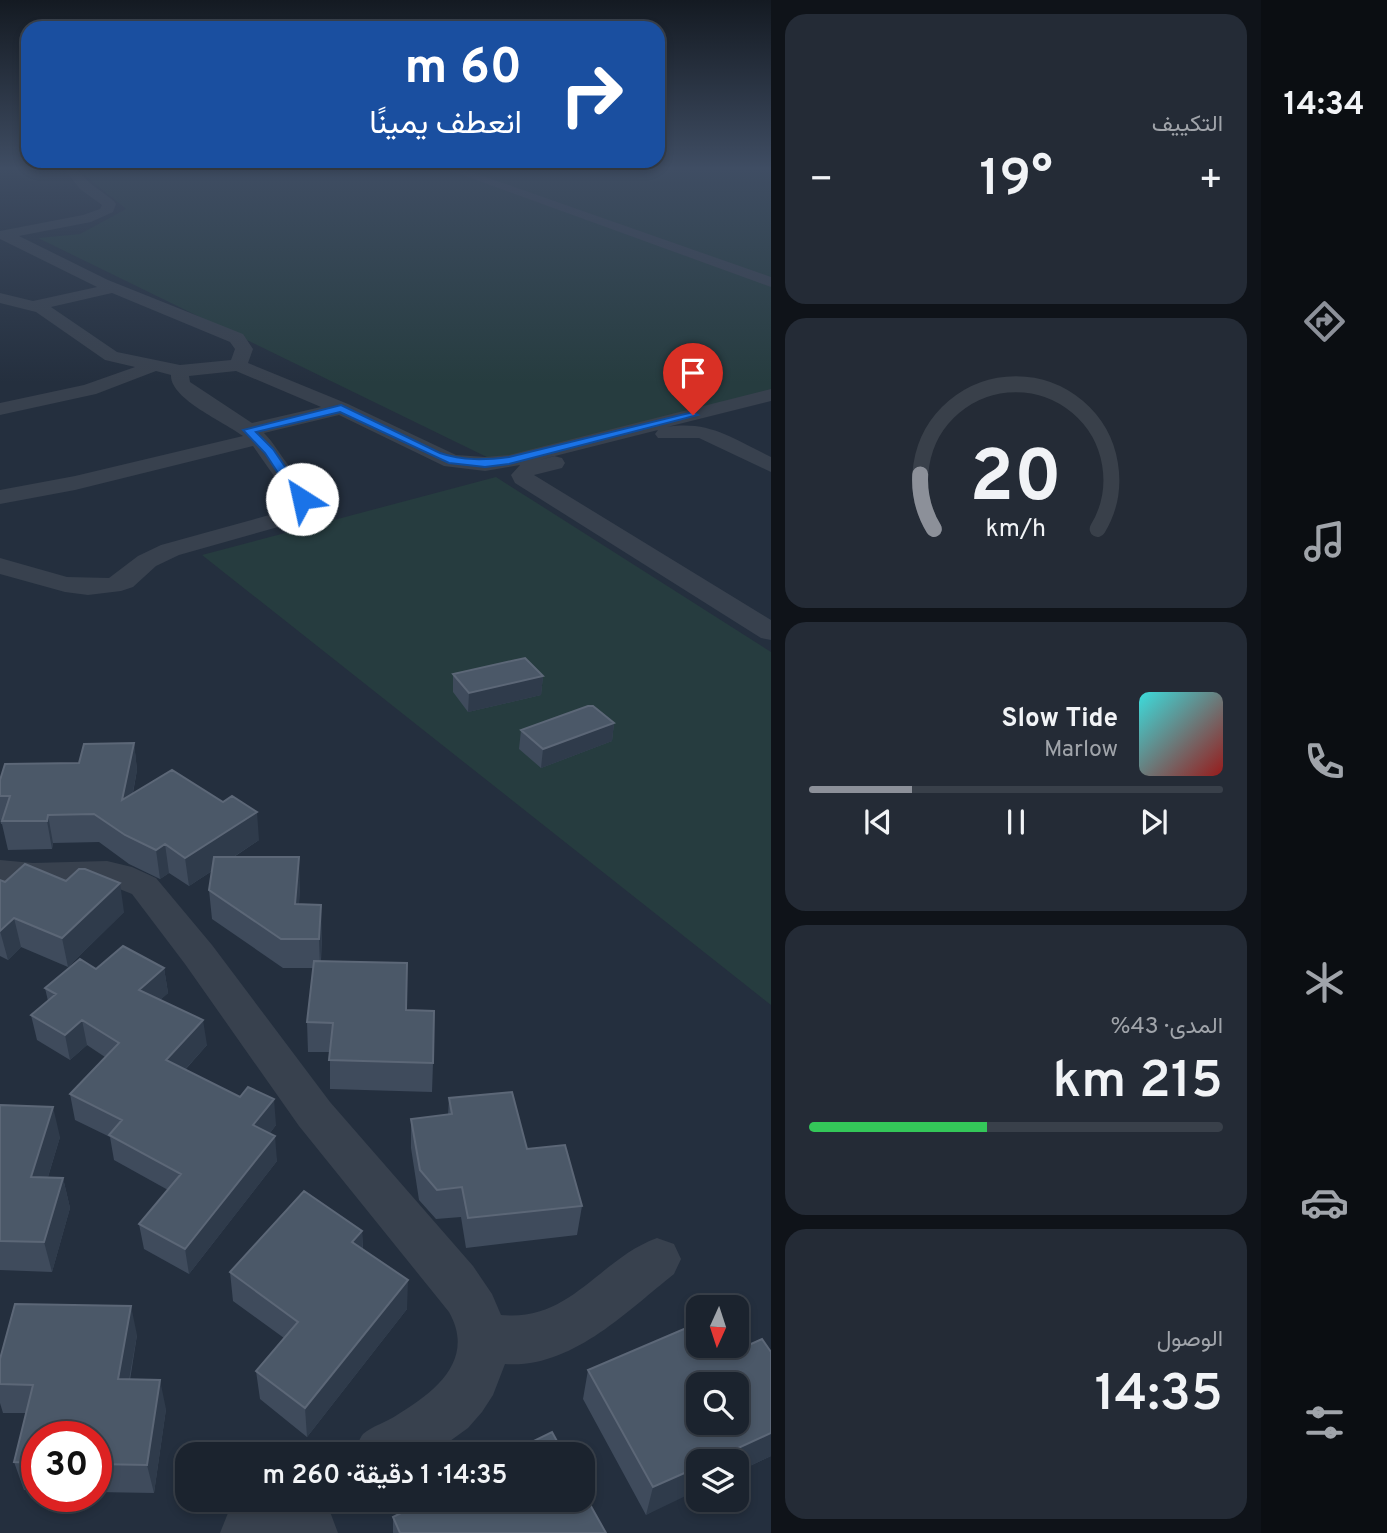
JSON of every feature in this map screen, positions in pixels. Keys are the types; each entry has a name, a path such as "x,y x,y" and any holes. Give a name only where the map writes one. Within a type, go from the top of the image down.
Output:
{"street":[{"path":"15,241 113,288 237,338 244,349 238,365"},
{"path":"654,241 771,282"},
{"path":"0,298 37,305 113,288"},
{"path":"37,305 105,353 180,371 205,371 238,365 341,408 452,461 485,464 509,461 771,395"},
{"path":"0,410 89,390 154,366"},
{"path":"0,566 65,584 112,586 124,582 147,561 170,550 288,517 300,506 303,492 253,435 186,390 180,382 180,371"},
{"path":"0,497 75,483 253,435 341,408"},
{"path":"771,465 704,432 686,430 528,469 522,475 771,632"},
{"path":"0,872 47,874 104,870 127,876 144,886 223,986 282,1071 329,1132 456,1283 474,1309 483,1337 480,1366 461,1399 424,1430 402,1442"},
{"path":"483,1337 514,1341 537,1338 568,1323 657,1259"},
{"path":"248,1533 304,1512"}],"green space":[{"path":"43,241 771,241 771,393 497,462"},
{"path":"496,477 771,652 771,1005 202,555"}],"building":[{"path":"525,658 543,676 469,693 453,674"},
{"path":"593,706 614,723 543,749 521,730"},
{"path":"134,743 122,800 172,770 223,802 232,796 257,812 185,858 165,844 156,850 125,835 94,814 48,815 47,821 2,821 10,796 0,796 0,780 5,764 79,763 84,744"},
{"path":"214,857 299,857 295,904 321,905 319,939 281,939 209,890"},
{"path":"25,864 66,881 79,869 85,869 120,883 62,938 14,918 0,931 0,880 5,882"},
{"path":"123,946 164,968 139,990 203,1020 166,1060 240,1097 248,1087 274,1099 253,1125 275,1136 185,1249 139,1224 181,1174 109,1135 122,1120 70,1094 119,1043 82,1020 65,1035 31,1015 56,994 45,988 80,959 96,969"},
{"path":"314,961 407,963 406,1010 434,1011 433,1063 329,1060 333,1023 307,1022"},
{"path":"512,1092 527,1149 565,1145 582,1206 468,1218 462,1187 437,1190 420,1170 411,1119 452,1114 449,1098"},
{"path":"0,1105 53,1107 31,1177 63,1178 44,1242 0,1241"},
{"path":"304,1191 362,1231 352,1242 408,1280 305,1408 256,1371 298,1322 230,1272"},
{"path":"15,1304 131,1306 118,1379 160,1380 147,1465 112,1464 112,1421 24,1421 33,1385 0,1384 0,1359"},
{"path":"686,1328 686,1358 749,1358 749,1345 762,1339 771,1352 771,1433 736,1449 686,1449 686,1472 653,1487 588,1370"},
{"path":"552,1432 557,1442 532,1442"},
{"path":"21,1434 21,1462 14,1462"},
{"path":"403,1512 594,1512 606,1533 400,1533 393,1517"}],"route":[{"path":"302,499 301,487 282,471 270,451 249,430 341,408 452,461 485,464 509,461 693,415"}]}
